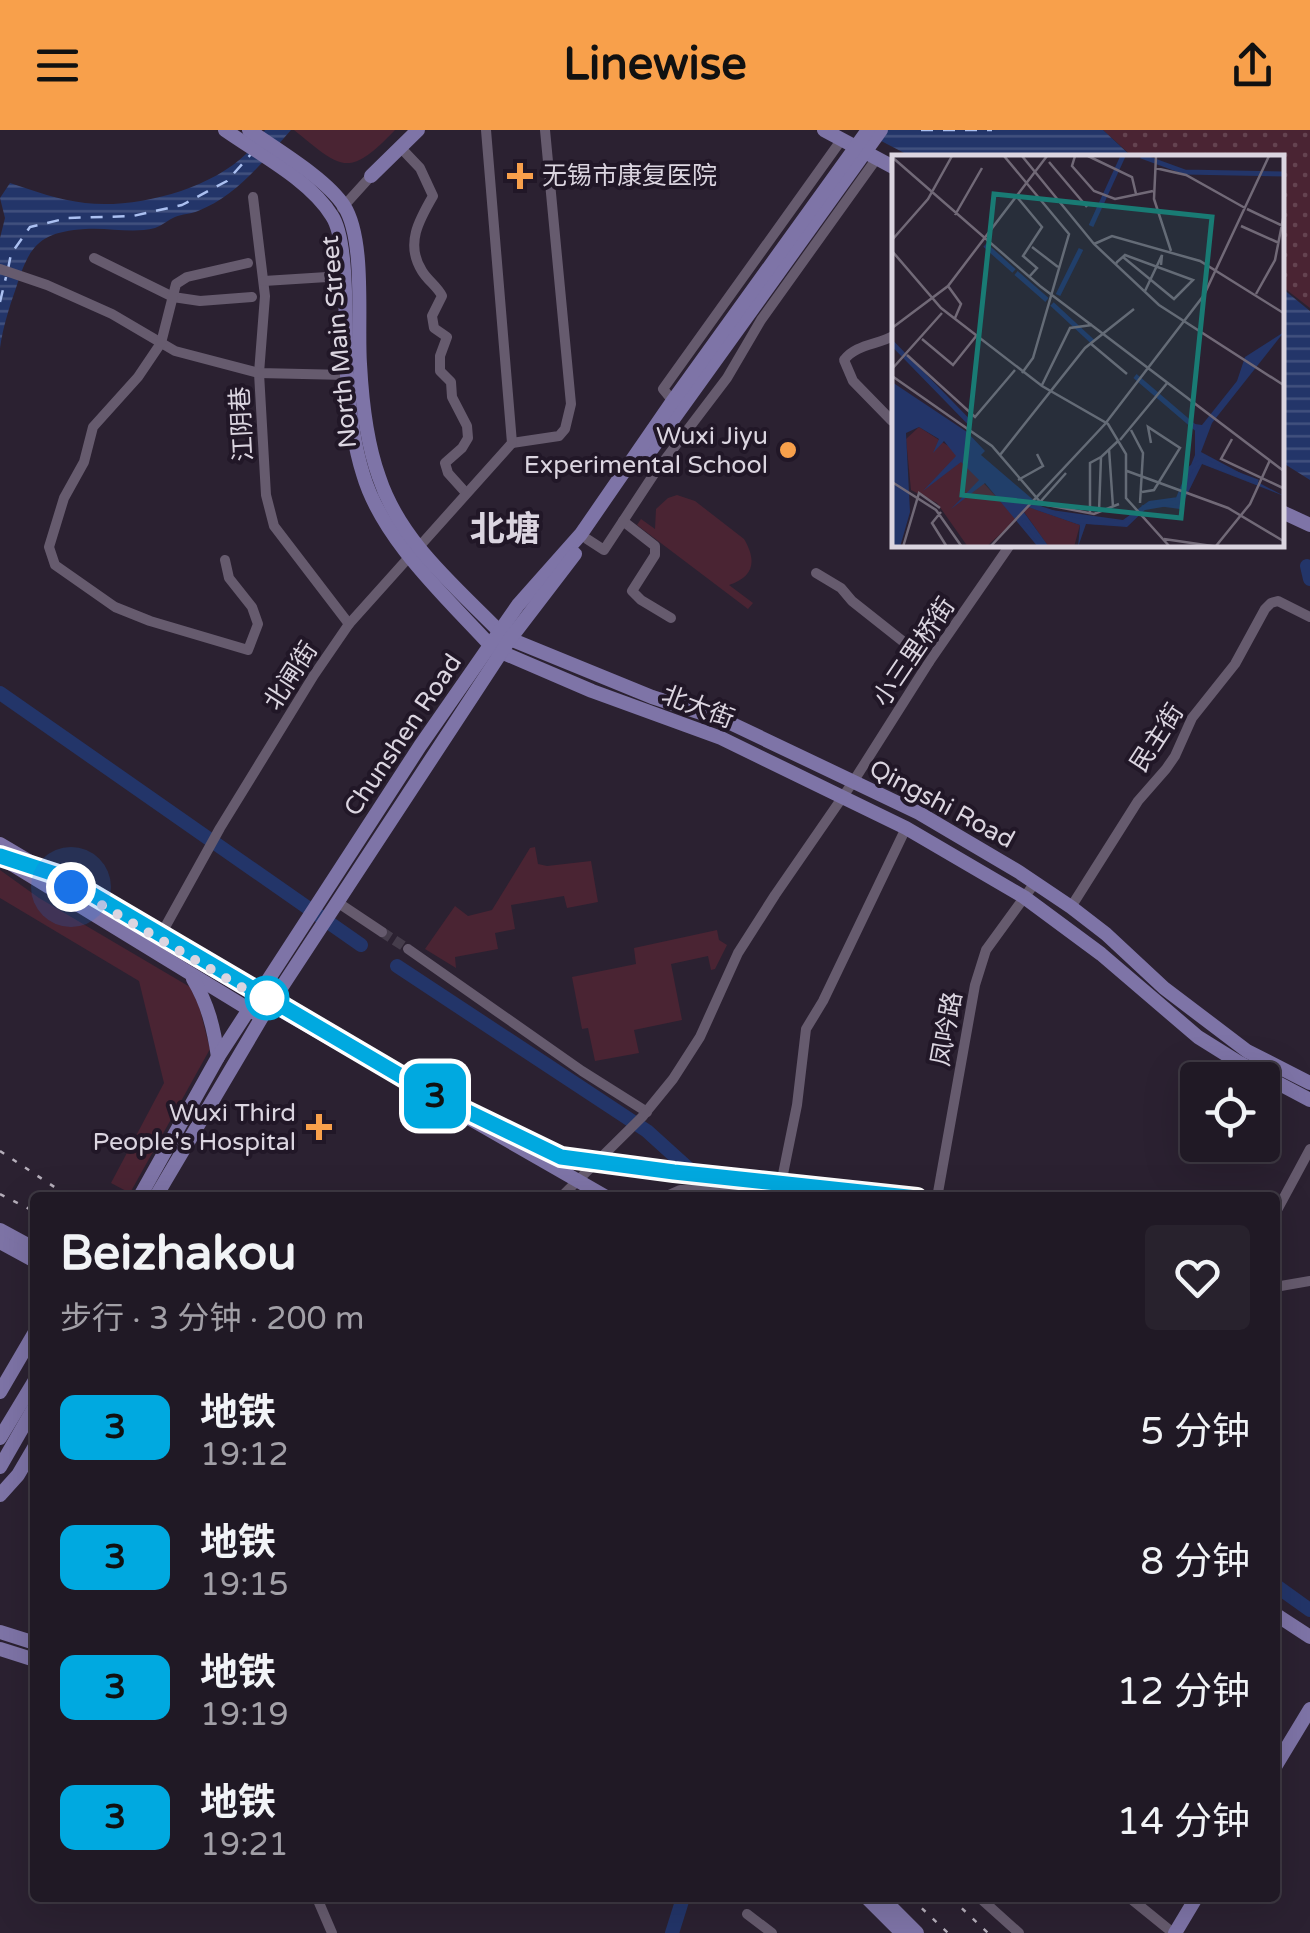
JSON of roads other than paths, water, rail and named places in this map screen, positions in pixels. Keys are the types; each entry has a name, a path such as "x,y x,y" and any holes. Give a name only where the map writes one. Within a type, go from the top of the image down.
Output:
{"main road":[{"path":"225,130 316,186"},
{"path":"249,130 316,186"},
{"path":"372,176 418,130"},
{"path":"824,130 892,166"},
{"path":"738,321 868,130"},
{"path":"738,321 881,130"},
{"name":"North Main Street","path":"316,186 351,223 356,247 360,365 368,440 379,478 414,552 500,642"},
{"path":"339,212 354,438 374,504 414,552"},
{"name":"Chunshen Road","path":"500,642 518,604 581,534 738,321"},
{"name":"Chunshen Road","path":"158,1192 310,930 500,642 587,538 676,405"},
{"path":"1285,513 1310,525"},
{"name":"Qingshi Road","path":"500,642 726,721 919,814 1018,872 1029,891 1071,907 1164,988 1247,1051 1310,1083"},
{"name":"北大街","path":"500,642 592,691 721,738 1029,891 1198,1037 1310,1100"},
{"path":"0,844 263,1006 598,1192"},
{"path":"0,856 248,1010"},
{"path":"190,974 204,996 218,1057"},
{"name":"Chunshen Road","path":"142,1192 248,1010 263,1006"},
{"path":"0,1230 30,1246"},
{"path":"0,1242 30,1258"},
{"path":"0,1392 30,1341"},
{"path":"0,1438 30,1388"},
{"path":"0,1467 30,1415"},
{"path":"0,1496 30,1455"},
{"path":"1280,1617 1310,1637"},
{"path":"0,1632 30,1641"},
{"path":"0,1649 30,1658"},
{"path":"1280,1759 1310,1709"},
{"path":"872,1902 902,1933"},
{"path":"886,1902 917,1933"},
{"path":"1174,1933 1193,1902"}],"street":[{"path":"486,130 512,443 558,436 565,429 571,404 546,130"},
{"path":"676,405 663,390 842,139"},
{"path":"400,147 420,168 433,196 414,235 416,256 422,273 442,296 432,316 434,328 447,336 440,371 452,382 452,396 467,426 468,438 445,463 448,473 466,494"},
{"path":"587,538 604,550 681,437 727,378 761,320 878,158"},
{"path":"316,186 351,188 372,176"},
{"path":"339,212 372,176"},
{"name":"江阴巷","path":"253,197 266,296 260,373 266,495 274,526 349,624"},
{"path":"94,258 173,297 200,301 252,297"},
{"path":"225,560 229,578 252,607 258,624 248,650 116,607 55,565 49,547 64,498 84,462 93,427 138,377 161,343 176,284 187,277 248,263"},
{"path":"0,269 112,314 175,351 260,373 347,375"},
{"path":"264,281 344,276"},
{"path":"892,337 854,349 844,360 853,381 892,421"},
{"name":"北闸街","path":"158,938 220,828 349,624 512,443"},
{"path":"623,521 655,546 655,555 632,591 671,618"},
{"name":"小三里桥街","path":"566,1192 644,1115 673,1079 700,1037 738,954 775,895 1008,548"},
{"path":"816,572 930,662"},
{"name":"民主街","path":"1071,907 1138,800 1175,756 1192,718 1234,664 1265,609 1272,602 1283,602 1310,618"},
{"path":"676,1192 768,1191 782,1179 806,1029 906,828"},
{"name":"凤吟路","path":"938,1192 974,985 986,950 1029,891"},
{"path":"329,906 382,932"},
{"path":"408,949 644,1115"},
{"path":"1280,1205 1310,1149"},
{"path":"1280,1286 1310,1281"},
{"path":"318,1902 332,1933"},
{"path":"984,1902 1019,1933"},
{"path":"1135,1902 1174,1933"},
{"path":"746,1914 772,1933"}],"water":[{"path":"265,130 291,130 249,176 212,204 155,228 69,231 38,244 21,274 0,348 0,238 5,218 0,198 10,183 85,203 148,200 192,187 231,167"},
{"path":"860,130 1103,130 1130,155 908,155"},
{"path":"1285,291 1310,311 1310,480 1285,464"}],"waterway":[{"path":"1307,566 1310,579"},
{"path":"0,693 361,945"},
{"path":"397,966 647,1131 714,1192"},
{"path":"1280,1589 1310,1610"},
{"path":"672,1933 682,1902"}],"tunnel":[{"path":"382,932 408,949"}],"railway":[{"path":"0,1151 62,1192"},
{"path":"0,1194 30,1209"},
{"path":"915,1902 948,1933"},
{"path":"955,1902 988,1933"}],"metro line":[{"name":"3","path":"0,856 61,876 435,1096 561,1157 879,1192"}],"place":[{"name":"无锡市康复医院","path":"520,176"},
{"name":"Wuxi Jiyu Experimental School","path":"788,450"},
{"name":"Wuxi Third People's Hospital","path":"319,1127"}],"district":[{"name":"北塘","path":"505,530"}]}
